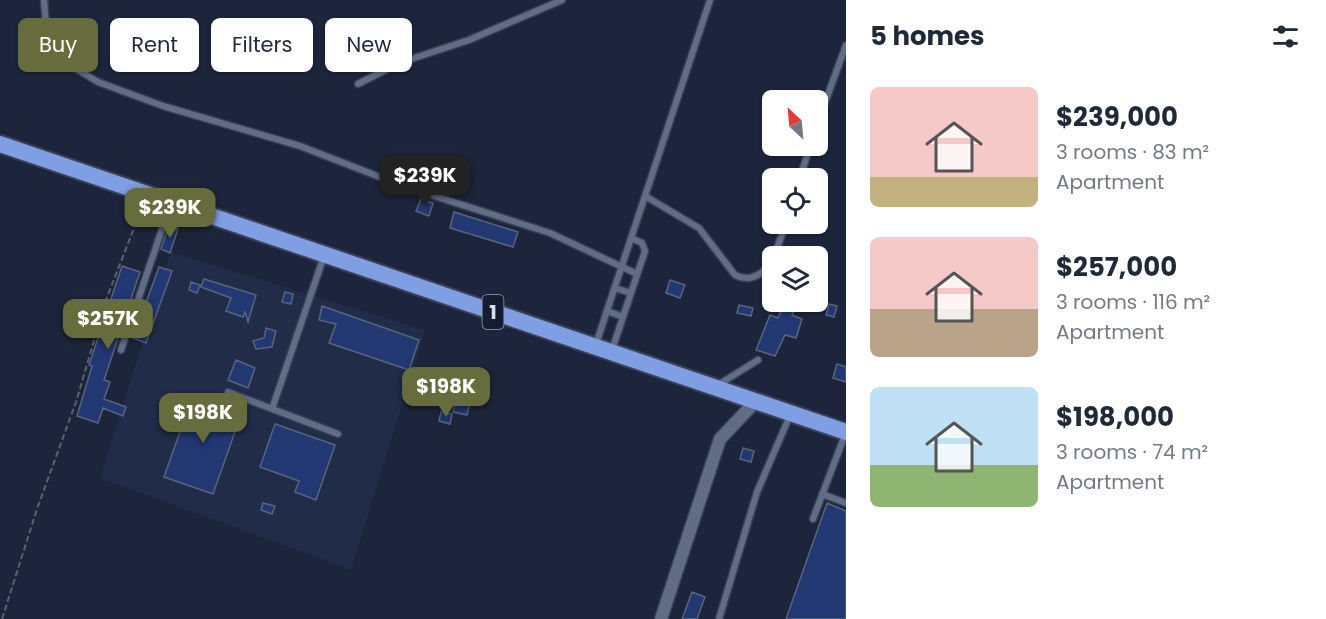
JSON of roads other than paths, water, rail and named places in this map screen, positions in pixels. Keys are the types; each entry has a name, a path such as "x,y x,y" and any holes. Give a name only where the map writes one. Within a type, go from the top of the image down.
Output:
{"highway":[{"name":"1","path":"0,144 846,432"}],"street":[{"path":"662,619 720,438 756,401"}],"lane":[{"path":"44,0 46,26 61,54 70,65 98,82 163,105 300,146 403,186 550,233 584,247 637,274"},
{"path":"358,84 399,63 469,40 562,0"},
{"path":"603,350 607,311 710,0"},
{"path":"828,94 846,45"},
{"path":"645,196 699,228 735,275 751,278 762,271"},
{"path":"121,350 171,202"},
{"path":"603,350 623,317 645,248 642,243 631,238"},
{"path":"273,409 324,254"},
{"path":"615,288 631,293"},
{"path":"607,311 623,317"},
{"path":"715,387 758,360"},
{"path":"228,392 338,434"},
{"path":"719,619 757,492 791,413"},
{"path":"813,519 846,432"},
{"path":"822,494 846,503"}]}
